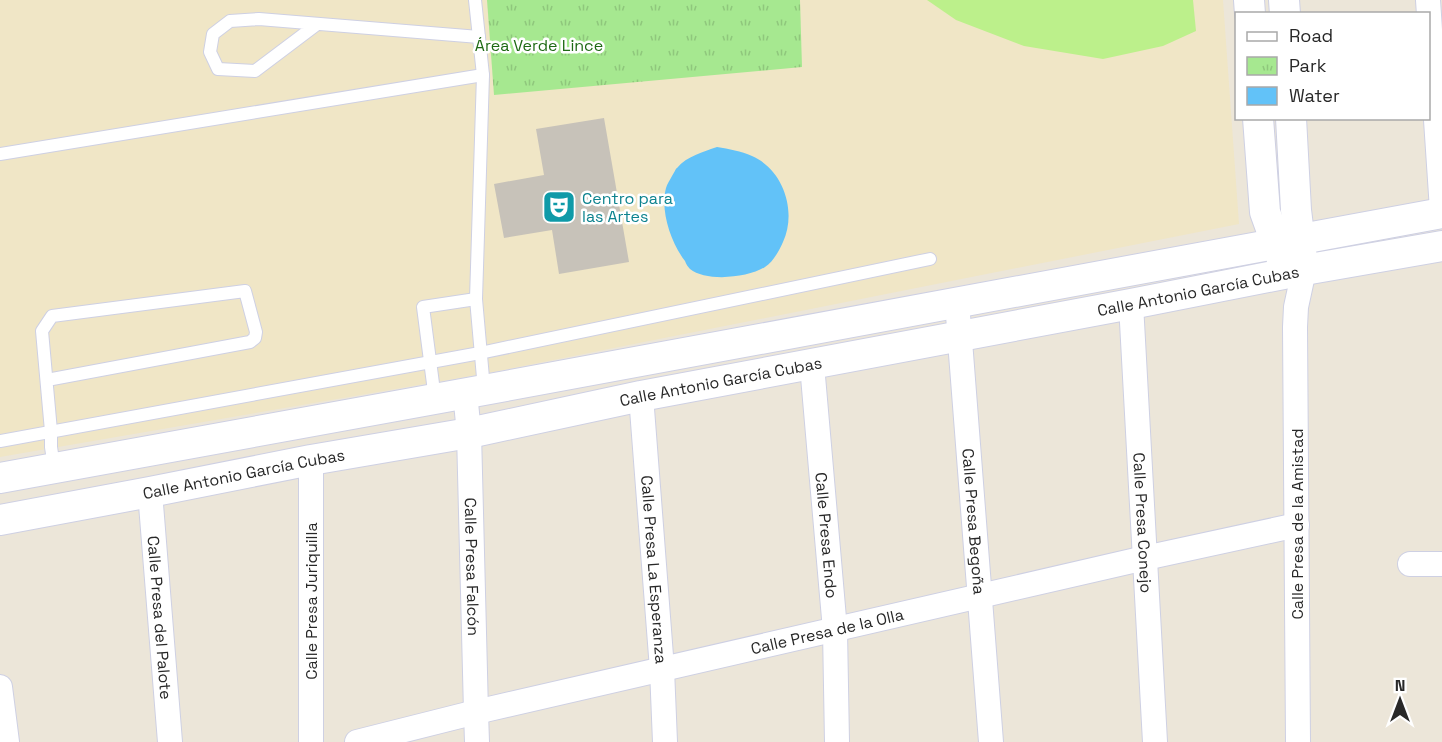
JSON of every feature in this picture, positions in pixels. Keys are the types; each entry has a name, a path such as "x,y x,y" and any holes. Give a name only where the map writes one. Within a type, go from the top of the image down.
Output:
{"street":[{"path":"1430,30 1442,211"},
{"path":"1258,120 1266,212 1288,242"},
{"path":"1288,242 1296,210 1291,120"},
{"name":"Calle Antonio García Cubas","path":"0,478 1288,242 1442,211"},
{"name":"Calle Presa de la Amistad","path":"1288,242 1296,272 1298,742"},
{"name":"Calle Antonio García Cubas","path":"0,520 311,460 469,433 640,396 1442,246"},
{"name":"Calle Presa Begoña","path":"957,302 991,742"},
{"name":"Calle Presa Conejo","path":"1131,304 1155,742"},
{"name":"Calle Presa Endo","path":"812,364 835,630 837,742"},
{"name":"Calle Presa Falcón","path":"475,392 469,433 477,742"},
{"name":"Calle Presa La Esperanza","path":"640,396 662,669 665,742"},
{"name":"Calle Presa Juriquilla","path":"310,742 311,460"},
{"name":"Calle Presa del Palote","path":"150,492 170,742"},
{"name":"Calle Presa de la Olla","path":"357,742 662,669 1297,525"},
{"path":"1410,564 1442,564"},
{"path":"0,687 7,742"}],"lane":[{"path":"475,0 483,75 476,299 480,353 475,392"},
{"path":"316,25 255,71 218,69 210,52 213,34 230,21 259,20 479,38"},
{"path":"0,153 483,75"},
{"path":"0,441 480,353 930,258"},
{"path":"47,380 250,342 255,338 256,332 245,291 52,316 42,331 54,469"},
{"path":"435,399 423,307 476,299"}],"shaded area":[{"path":"0,0 1223,0 1239,224 483,374 0,457"}],"green space":[{"name":"Área Verde Lince","path":"487,0 800,0 802,67 494,95"},
{"path":"927,0 1193,0 1196,31 1163,46 1103,59 1024,46 956,20"}],"water":[{"path":"717,147 744,153 763,162 780,181 788,205 787,230 776,256 768,265 748,274 716,277 706,276 690,269 675,245 668,226 664,207 666,186 676,169 690,157"}],"building":[{"name":"Centro para las Artes","path":"604,118 629,262 559,274 552,230 504,238 494,184 544,175 536,129"}],"place":[{"name":"Centro para las Artes","path":"559,207"}]}
